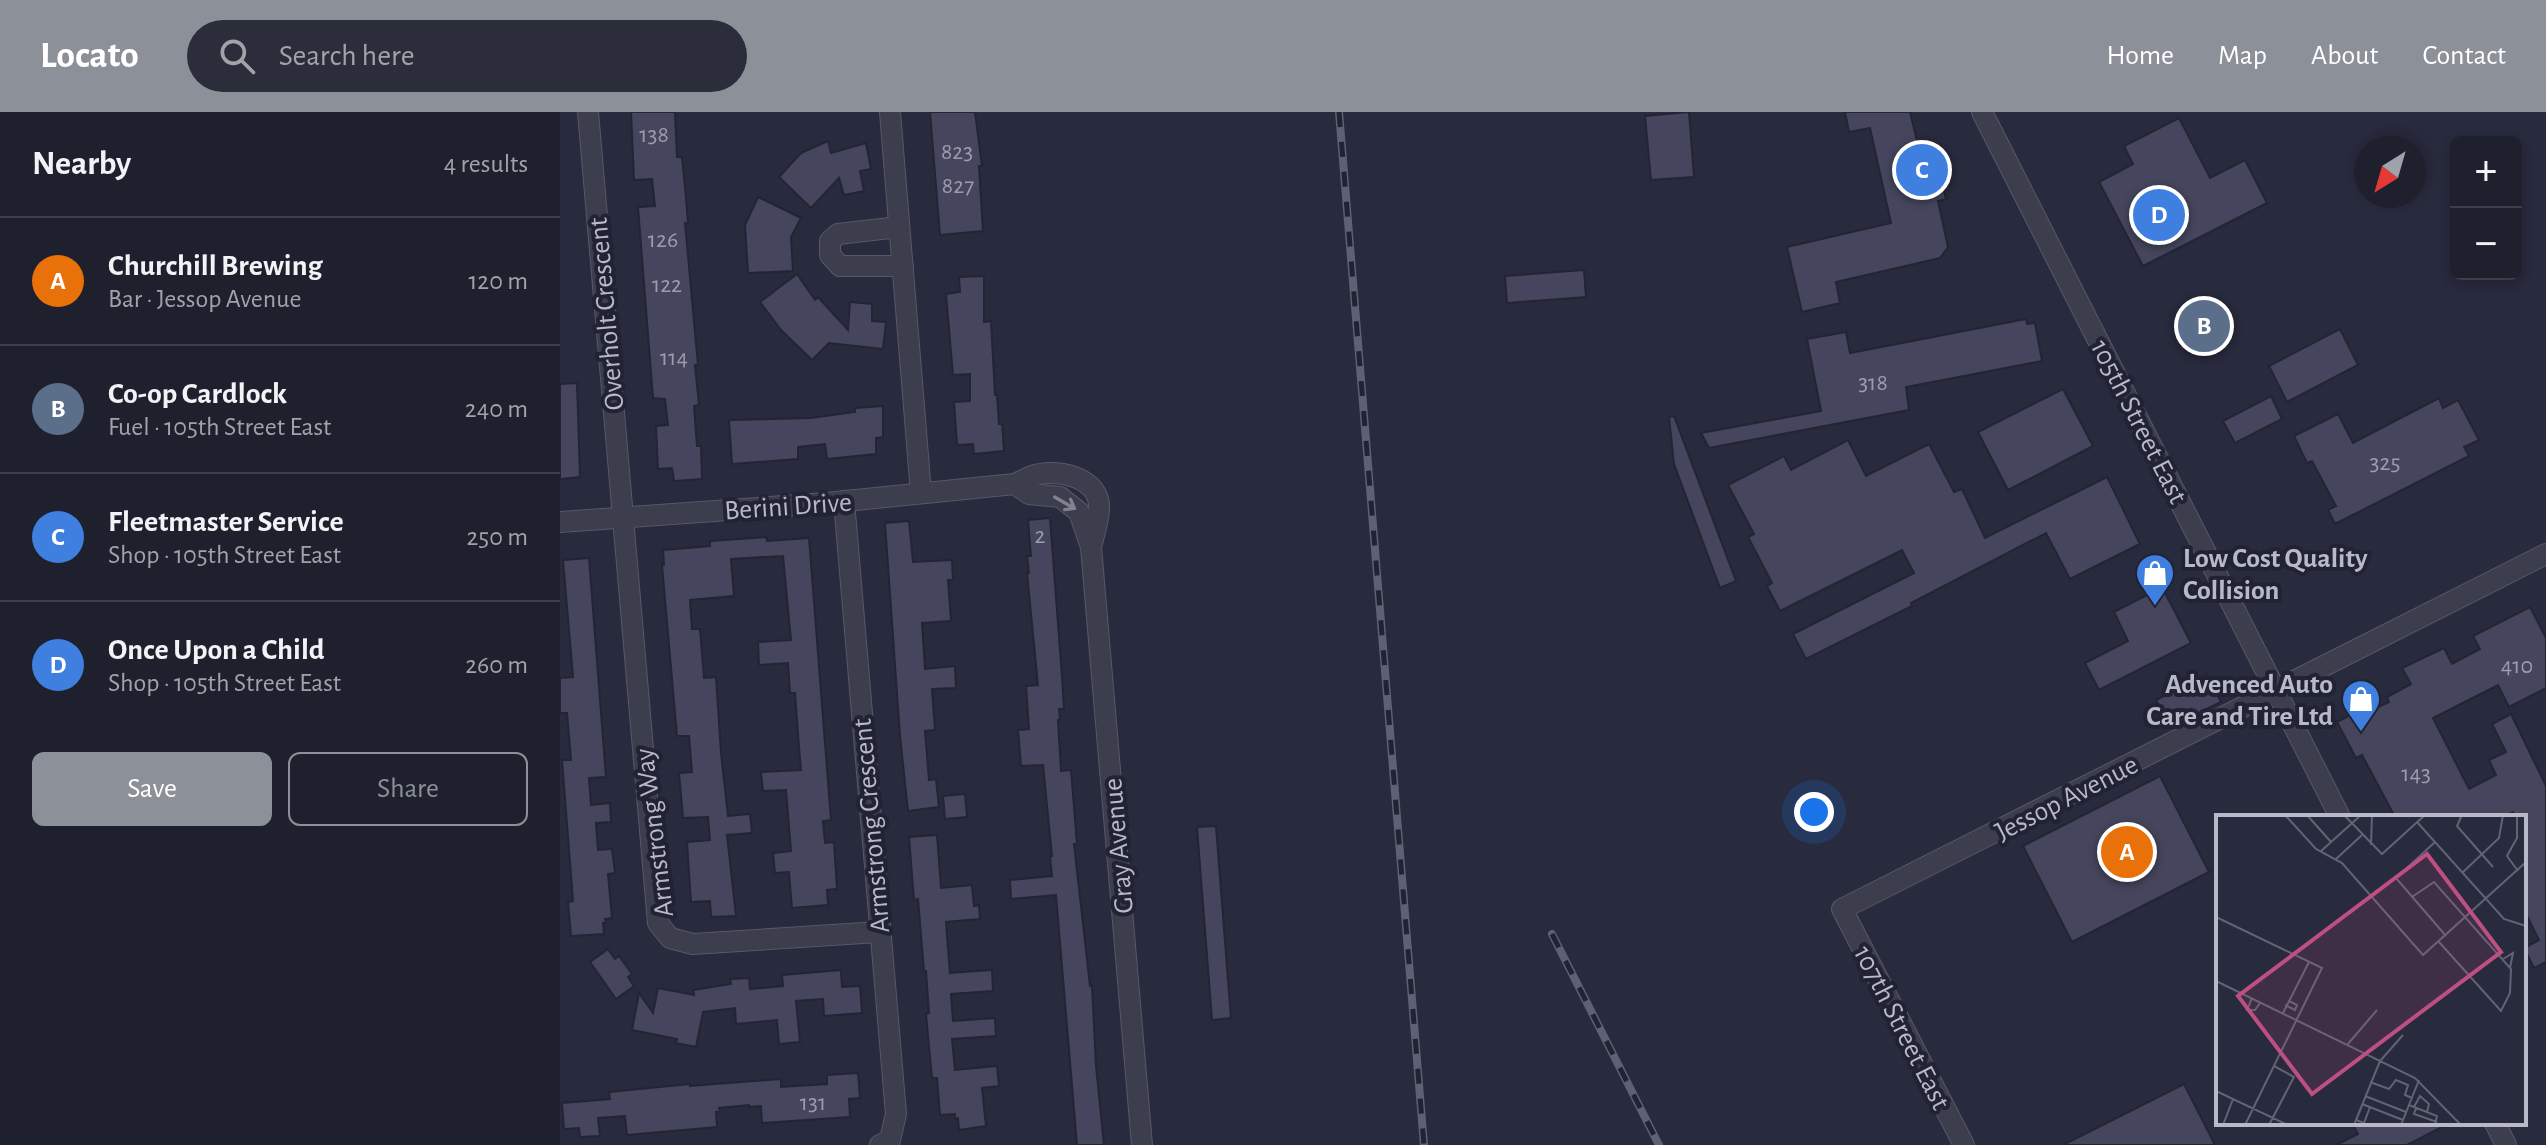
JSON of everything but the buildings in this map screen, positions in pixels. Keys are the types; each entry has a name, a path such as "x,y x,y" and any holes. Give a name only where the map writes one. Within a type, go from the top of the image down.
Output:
{"street":[{"name":"Overholt Crescent","path":"588,112 622,516"},
{"path":"890,112 921,493"},
{"name":"105th Street East","path":"1982,112 2339,815"},
{"path":"899,227 838,234 830,241 830,255 840,266 903,266"},
{"name":"Gray Avenue","path":"1091,547 1099,506 1096,492 1085,480 1060,474 1034,475 1015,484 1029,494 1060,497 1079,512 1091,547 1142,1145"},
{"name":"Berini Drive","path":"560,522 844,501 1015,484"},
{"name":"Armstrong Crescent","path":"844,501 896,1114 890,1140 880,1145"},
{"name":"Armstrong Way","path":"622,516 658,923 670,938 693,944 879,932"},
{"name":"Jessop Avenue","path":"1842,909 2546,554"},
{"name":"107th Street East","path":"1842,909 1964,1145"},
{"path":"2496,1125 2506,1145"}],"railway":[{"path":"1339,112 1424,1145"},
{"path":"1552,934 1659,1145"}],"place":[{"name":"Fleetmaster Service","path":"1922,170"},
{"name":"Once Upon a Child","path":"2159,215"},
{"name":"Co-op Cardlock","path":"2204,326"},
{"name":"Low Cost Quality Collision","path":"2155,607"},
{"name":"Advenced Auto Care and Tire Ltd","path":"2361,733"},
{"name":"Churchill Brewing","path":"2127,852"}]}
